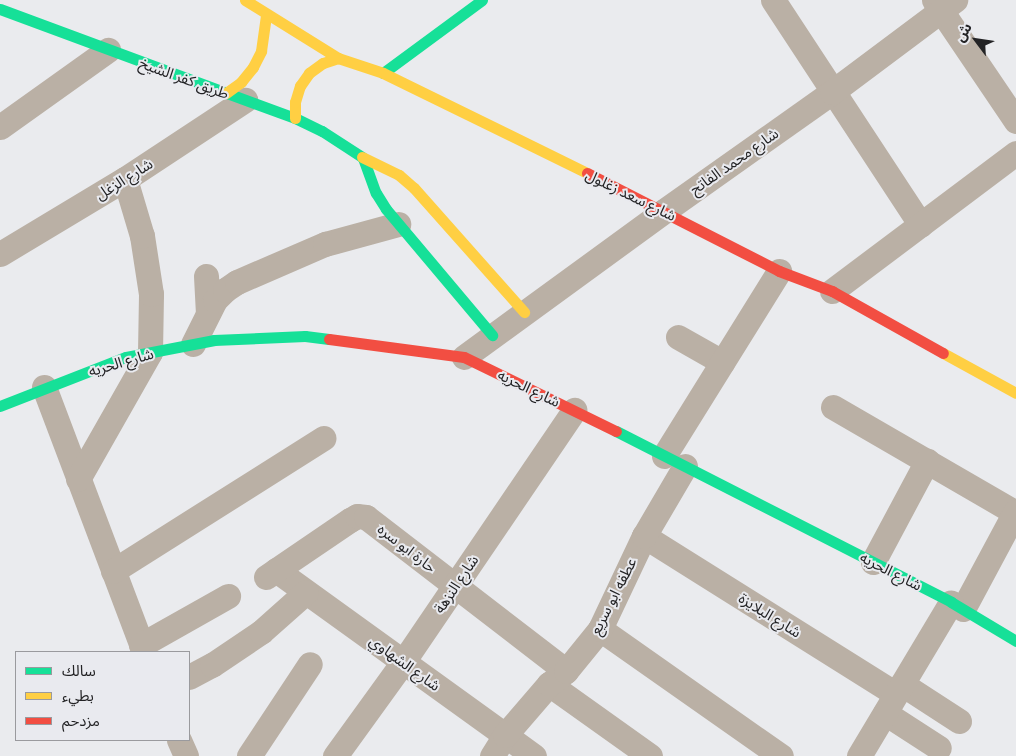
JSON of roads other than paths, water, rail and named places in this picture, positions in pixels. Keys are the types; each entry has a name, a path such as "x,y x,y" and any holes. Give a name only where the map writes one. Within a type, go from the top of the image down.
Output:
{"street":[{"name":"شارع سعد زغلول","path":"245,0 272,7 338,58 383,73 664,211 779,271 832,291 1016,393"},
{"path":"383,73 482,0"},
{"path":"773,0 921,224"},
{"path":"943,3 1016,122"},
{"name":"شارع محمد الفاتح","path":"464,357 664,211 832,92 943,3"},
{"path":"235,96 241,82 253,67 261,51 272,7"},
{"name":"طريق كفر الشيخ","path":"1,11 295,118 322,131 363,158 399,175 414,188 524,312"},
{"path":"0,127 108,50"},
{"path":"295,118 295,102 300,86 309,73 323,63 338,58"},
{"name":"شارع الزغل","path":"0,254 125,180 235,96"},
{"path":"832,291 1016,153"},
{"path":"363,158 376,193 398,224 492,335"},
{"path":"78,480 150,352 151,294 142,236 125,180"},
{"path":"193,344 215,300 237,282 324,244 398,224"},
{"name":"عطفه ابو سريع","path":"498,746 600,629 644,536 674,461 722,362 779,271"},
{"path":"206,276 208,313"},
{"name":"شارع الحريه","path":"0,406 44,387 126,357 214,340 305,336 394,346 464,357 574,410 873,562 957,606 1016,640"},
{"path":"678,337 722,362"},
{"path":"44,387 142,648 228,596"},
{"path":"833,407 1016,512 957,606 894,697 859,756"},
{"name":"شارع النزهة","path":"335,756 403,662 574,410"},
{"path":"113,571 323,438"},
{"path":"873,562 927,461"},
{"name":"حارة ابو سره","path":"271,574 357,516 366,517 455,585 558,678 650,756"},
{"name":"شارع البلايزة","path":"644,536 894,697"},
{"name":"شارع الشهاوي","path":"271,574 306,592 403,662 498,746 534,756"},
{"path":"190,676 212,665 261,632 306,592"},
{"path":"600,629 781,756"},
{"path":"249,756 310,664"},
{"path":"894,697 959,721"},
{"path":"894,697 939,748"},
{"path":"179,741 186,756"}]}
